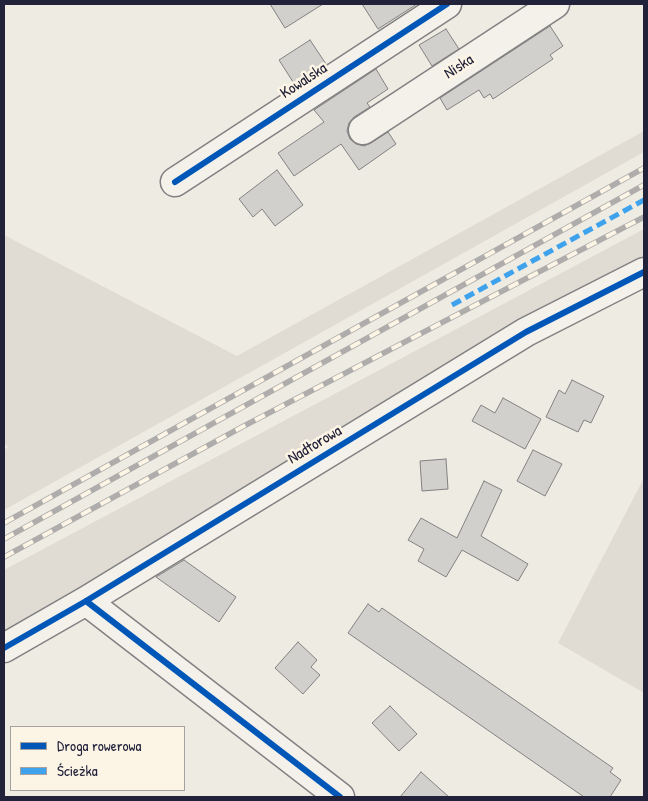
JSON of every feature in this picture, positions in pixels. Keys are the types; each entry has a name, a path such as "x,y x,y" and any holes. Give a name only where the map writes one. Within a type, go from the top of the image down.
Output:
{"street":[{"name":"Kowalska","path":"175,182 447,4"},
{"name":"Niska","path":"363,130 555,4"},
{"name":"Nadtorowa","path":"4,648 86,601 526,332 644,272"},
{"path":"86,601 340,797"}],"shaded area":[{"path":"644,131 644,152 4,510 4,450 8,447 4,444 4,235 237,356"},
{"path":"644,229 644,270 4,636 4,570"},
{"path":"644,478 644,693 558,643"}],"building":[{"path":"270,4 323,4 285,28"},
{"path":"362,4 417,4 378,29"},
{"path":"550,26 563,46 550,55 553,59 493,99 490,94 484,98 479,90 447,110 440,98"},
{"path":"446,29 459,49 432,66 419,45"},
{"path":"310,40 326,64 295,85 279,60"},
{"path":"376,69 388,89 367,103 370,107 354,117 349,123 347,131 350,139 356,144 364,146 388,132 396,144 359,170 341,144 294,176 278,153 324,122 314,110"},
{"path":"277,170 303,205 275,226 262,209 253,217 239,199"},
{"path":"572,380 604,396 591,423 584,420 578,432 546,417 559,390 565,394"},
{"path":"503,398 541,419 525,449 472,421 481,405 495,413"},
{"path":"533,450 562,464 545,496 517,481"},
{"path":"446,459 448,489 422,491 420,461"},
{"path":"484,481 502,490 481,536 528,564 518,581 462,550 446,577 418,561 424,549 408,540 421,518 457,538"},
{"path":"184,560 236,597 219,622 156,577"},
{"path":"368,604 379,612 382,608 613,768 610,772 621,780 610,797 584,797 348,633"},
{"path":"298,642 317,660 311,667 320,675 303,694 275,668"},
{"path":"390,706 417,734 399,751 372,723"},
{"path":"421,772 449,797 400,797"}],"railway":[{"path":"4,523 644,168"},
{"path":"4,539 644,185"},
{"path":"4,557 242,427 644,217"}],"marked path":[{"path":"452,305 644,200"}],"cycle path":[{"path":"175,182 447,4"},
{"path":"4,648 86,601 526,332 644,272"},
{"path":"86,601 340,797"}]}
